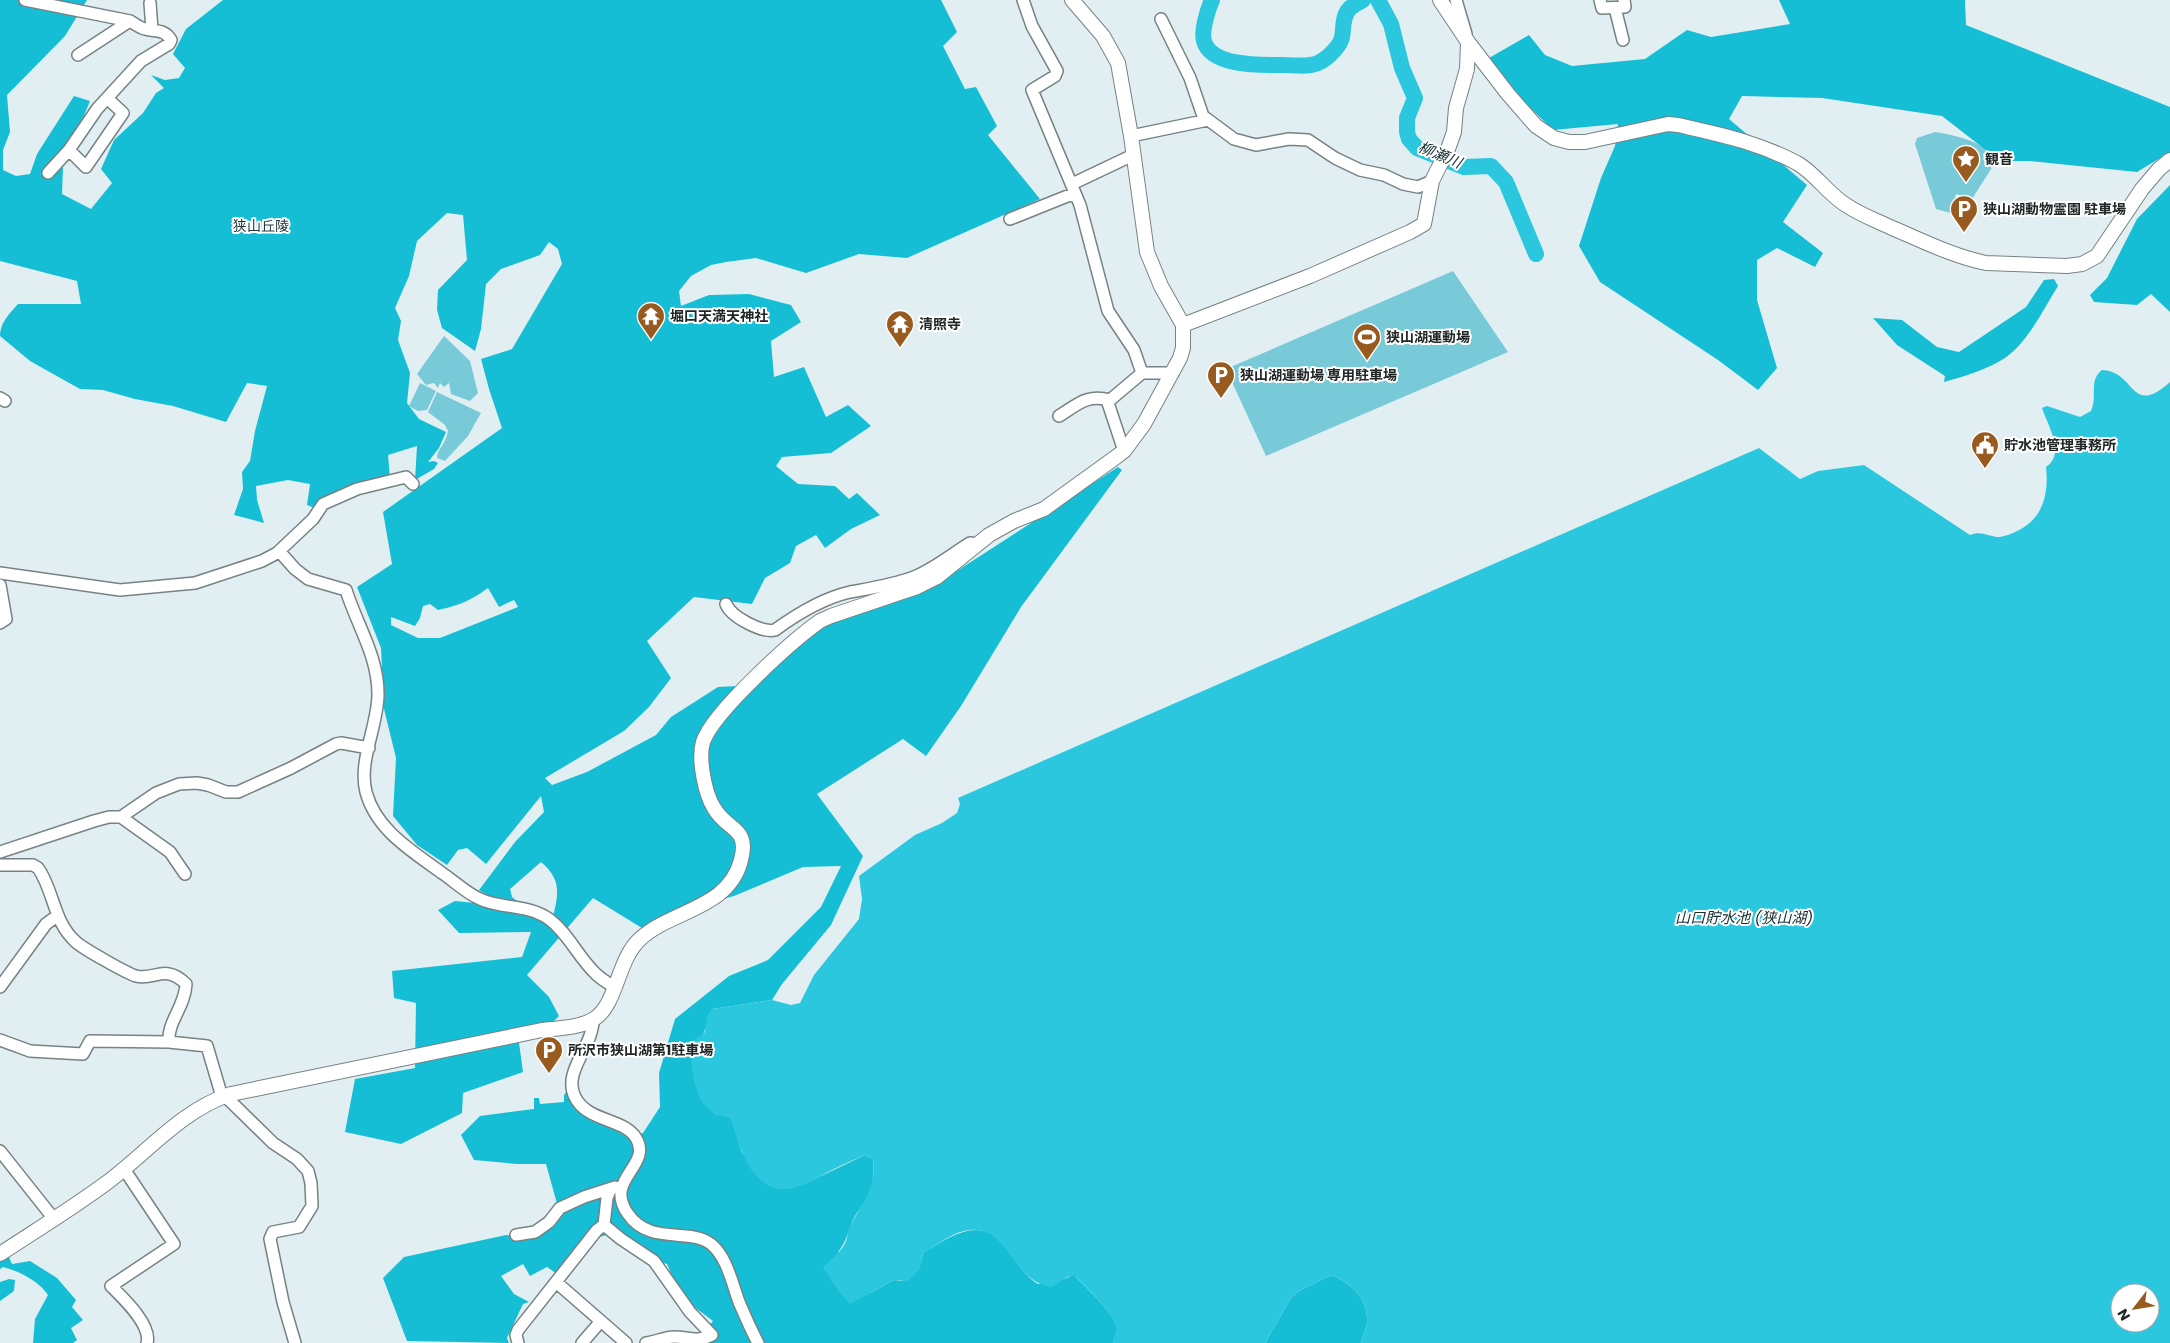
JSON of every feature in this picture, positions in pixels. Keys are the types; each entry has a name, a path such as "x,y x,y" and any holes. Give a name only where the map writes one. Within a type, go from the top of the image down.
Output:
{"street":[{"path":"25,0 130,21 144,29 168,35 171,40 169,44 141,61 97,108 69,150 48,172"},
{"path":"1023,0 1032,26 1057,71 1055,76 1032,90 1073,189 1101,279 1108,311 1134,350 1142,373"},
{"path":"758,1343 718,1253 711,1244 701,1239 654,1233 635,1222 622,1204 620,1193 623,1182 640,1155 636,1138 630,1132 584,1110 578,1103 572,1090 571,1078 586,1050 594,1020 608,1002 625,959 636,942 661,925 712,900 730,883 741,863 744,846 742,839 739,832 714,809 701,763 703,743 710,728 762,671 816,624 831,616 930,581 945,572 1003,526 1044,510 1124,451 1144,424 1173,373 1184,348 1183,324 1161,286 1147,252 1121,76 1115,55 1103,36 1072,0"},
{"path":"1440,0 1468,42 1526,115 1536,126 1554,138 1570,142 1585,142 1668,124 1739,139 1767,148 1800,165 1834,197 1856,211 1937,247 1986,263 2067,266 2088,262 2097,256 2149,180 2170,160"},
{"path":"1183,324 1310,276 1424,224 1432,181 1454,132 1456,108 1467,69 1468,42 1456,0"},
{"path":"1600,0 1602,8 1619,4 1623,40"},
{"path":"150,3 152,30"},
{"path":"1161,18 1190,78 1203,116 1234,139 1256,145 1289,139 1308,140 1335,158 1360,170 1384,175 1403,184 1418,187 1432,181"},
{"path":"78,55 130,21"},
{"path":"69,150 86,167 123,113 107,98"},
{"path":"1131,136 1208,120"},
{"path":"1010,219 1073,189 1133,154"},
{"path":"1059,416 1083,400 1098,397 1110,400 1142,373 1173,373"},
{"path":"1107,400 1124,451"},
{"path":"0,573 120,590 195,583 262,560 279,552 313,519 323,504 357,489 406,477 413,484"},
{"path":"726,604 728,610 748,623 767,631 775,630 821,603 849,593 912,578 970,543 977,545"},
{"path":"279,552 308,579 346,590 352,611 372,653 376,674 377,708 364,782 368,799 383,824 405,846 480,899 526,910 548,919 562,931 595,974 614,987"},
{"path":"0,586 6,619 0,622"},
{"path":"0,852 94,821 108,817 121,817 160,791 179,784 197,783 226,792 238,792 291,768 341,742 369,748"},
{"path":"121,817 170,852 185,874"},
{"path":"0,865 32,865 38,868 57,916 77,943 137,976 171,974 180,978 186,984 185,996 168,1033 169,1042"},
{"path":"0,987 46,924 57,916"},
{"path":"0,1254 124,1170 192,1112 223,1096 594,1020"},
{"path":"0,1040 30,1051 84,1054 90,1041 169,1042 207,1046 223,1096 273,1143 302,1164 308,1171 311,1183 312,1206 299,1228 273,1232 270,1239 283,1302 295,1343"},
{"path":"0,1151 54,1218"},
{"path":"124,1170 174,1244 111,1286 142,1322 148,1337 147,1343"},
{"path":"516,1235 535,1232 549,1222 560,1208 584,1197 610,1190 623,1182"},
{"path":"518,1343 516,1335 518,1330 597,1230 604,1225 607,1198 610,1190"},
{"path":"604,1225 654,1261 690,1312 712,1335 703,1340 693,1341 673,1337 646,1343"},
{"path":"556,1282 626,1343"},
{"path":"582,1343 601,1321"}],"shaded area":[{"path":"1935,132 1952,135 1980,145 1988,151 1992,158 1993,166 1972,199 1956,194 1951,213 1936,209 1915,144 1917,138"},
{"name":"狭山湖運動場","path":"1453,271 1508,352 1266,456 1226,369"},
{"path":"444,336 470,361 478,393 470,401 451,394 449,383 444,387 440,383 438,388 434,383 426,385 417,374"},
{"path":"420,383 436,391 427,410 418,411 409,406"},
{"path":"437,392 481,413 468,436 445,461 437,458 448,431 445,425 428,412"}],"green space":[{"name":"狭山丘陵","path":"0,0 87,0 65,36 7,95 10,132 3,150 3,170 16,176 30,174 37,154 74,96 90,101 63,167 62,194 91,209 112,183 101,169 114,140 143,113 156,93 164,88 151,75 165,80 179,78 185,68 173,54 186,29 223,0 941,0 957,32 943,46 965,89 976,87 997,126 988,135 1040,199 907,258 859,254 806,273 756,258 726,262 711,265 691,276 679,291 681,306 709,295 749,294 791,305 801,322 771,341 774,377 804,367 826,417 848,405 871,426 831,453 782,457 776,466 798,484 835,486 849,499 857,493 880,515 851,529 825,548 816,535 796,546 790,563 765,578 752,604 694,597 647,641 671,678 649,707 624,731 545,778 552,785 587,772 656,735 671,717 718,687 737,686 787,646 834,617 929,589 1118,467 1122,470 1021,607 961,706 926,756 903,739 817,794 863,856 831,925 782,984 772,1000 712,1009 705,1031 701,1037 715,1114 731,1117 742,1153 802,1185 865,1155 873,1159 874,1175 872,1186 866,1200 854,1217 845,1241 838,1252 870,1293 894,1280 902,1281 921,1263 923,1253 952,1236 973,1230 983,1231 993,1235 1003,1243 1023,1270 1038,1284 1067,1278 1071,1275 1075,1276 1109,1313 1116,1324 1117,1329 1113,1343 694,1343 713,1321 681,1297 667,1264 635,1255 609,1234 578,1244 557,1274 547,1267 530,1276 523,1264 501,1276 514,1294 529,1302 523,1304 507,1338 509,1343 407,1341 383,1278 404,1257 506,1235 529,1238 561,1218 546,1164 517,1164 474,1160 461,1135 480,1116 534,1109 534,1098 539,1098 540,1104 564,1102 564,1095 568,1089 576,1107 627,1137 643,1133 660,1107 659,1073 675,1019 729,976 768,960 821,907 841,866 803,867 734,896 678,911 642,928 593,898 527,975 549,997 559,1016 552,1023 517,1028 523,1072 463,1093 462,1113 401,1144 345,1132 355,1079 415,1068 416,1003 394,998 392,971 522,957 531,932 459,933 438,910 455,901 485,904 492,898 479,890 515,842 544,812 541,796 486,864 467,848 458,850 447,865 417,845 393,816 396,758 384,709 381,648 357,587 392,564 383,512 502,428 481,359 512,349 562,264 558,249 549,242 540,255 501,269 486,284 481,329 475,351 442,328 437,310 438,290 467,260 463,215 447,213 417,241 409,276 395,308 401,321 398,340 410,373 407,403 419,419 446,432 439,448 428,462 434,461 438,463 434,469 415,480 417,446 388,455 390,478 317,509 307,505 310,484 288,480 256,486 257,500 264,523 234,515 243,489 242,472 250,461 255,431 267,386 247,383 226,422 173,406 135,399 103,390 80,389 30,361 0,336 3,323 18,304 81,304 77,281 0,261","holes":["488,588 499,607 514,600 518,607 440,638 418,638 391,625 391,617 415,626 420,618 423,606 430,604 438,610 453,606 470,599","541,862 552,874 557,887 553,916 517,901 512,897 510,889"]},
{"path":"1779,0 1965,0 1966,25 2170,107 2170,152 2137,172 2030,161 2000,161 1942,116 1822,98 1742,96 1729,119 1807,185 1783,222 1823,253 1815,267 1777,248 1757,260 1757,300 1777,368 1758,390 1718,360 1600,282 1579,246 1601,178 1615,146 1618,124 1553,130 1516,94 1489,58 1529,35 1545,55 1572,66 1645,59 1687,30 1711,37 1790,24"},
{"path":"2170,185 2170,312 2151,294 2137,305 2094,302 2090,295 2107,278 2137,219"},
{"path":"2054,279 2058,286 2035,325 2013,351 1990,366 1944,382 1945,376 1897,345 1873,318 1902,320 1937,347 1959,352 2026,307 2044,280"},
{"path":"8,1255 12,1264 30,1261 57,1278 76,1300 72,1307 83,1320 71,1328 77,1340 73,1343 33,1343 35,1319 48,1295 28,1277 3,1267 0,1269 0,1260"},
{"path":"1331,1275 1352,1287 1362,1299 1367,1314 1367,1323 1361,1343 1265,1343 1291,1298 1297,1292"},
{"path":"9,1279 15,1280 14,1291 0,1301 0,1282"},
{"path":"649,1339 694,1343 644,1343"}],"water":[{"name":"山口貯水池 (狭山湖)","path":"2102,370 2113,372 2134,390 2140,394 2147,395 2157,392 2170,382 2170,1343 1361,1343 1367,1323 1367,1314 1362,1299 1352,1287 1331,1275 1297,1292 1291,1298 1265,1343 1113,1343 1116,1324 1109,1313 1075,1276 1069,1276 1052,1287 1037,1282 1026,1274 1000,1242 991,1234 979,1230 964,1231 948,1237 923,1253 920,1269 908,1281 894,1280 850,1304 839,1292 823,1267 844,1245 850,1227 865,1200 873,1177 873,1159 865,1155 800,1186 788,1189 775,1188 764,1183 748,1165 742,1153 731,1117 715,1114 702,1101 695,1082 690,1044 705,1032 707,1016 712,1009 772,1000 791,1005 800,1003 814,975 859,919 862,899 859,876 915,835 942,823 957,813 960,804 958,798 1759,448 1800,479 1818,471 1864,465 1970,535 1981,533 2000,537 2010,534 2032,521 2038,513 2045,496 2046,467 2055,455 2055,447 2054,439 2042,408 2047,406 2080,417 2091,411 2094,400 2095,379"}],"waterway":[{"name":"柳瀬川","path":"1212,0 1205,20 1203,37 1209,49 1216,56 1238,63 1302,66 1320,62 1334,51 1341,40 1344,18 1347,11 1363,0"},
{"name":"柳瀬川","path":"1378,0 1391,24 1402,68 1415,98 1407,118 1409,139 1417,148 1464,167 1491,166 1506,182 1536,254"}],"place":[{"name":"観音","path":"1966,183"},
{"name":"狭山湖動物霊園 駐車場","path":"1964,233"},
{"name":"堀口天満天神社","path":"651,340"},
{"name":"清照寺","path":"900,348"},
{"name":"狭山湖運動場","path":"1367,361"},
{"name":"狭山湖運動場 専用駐車場","path":"1221,399"},
{"name":"貯水池管理事務所","path":"1985,469"},
{"name":"所沢市狭山湖第1駐車場","path":"549,1074"}]}
